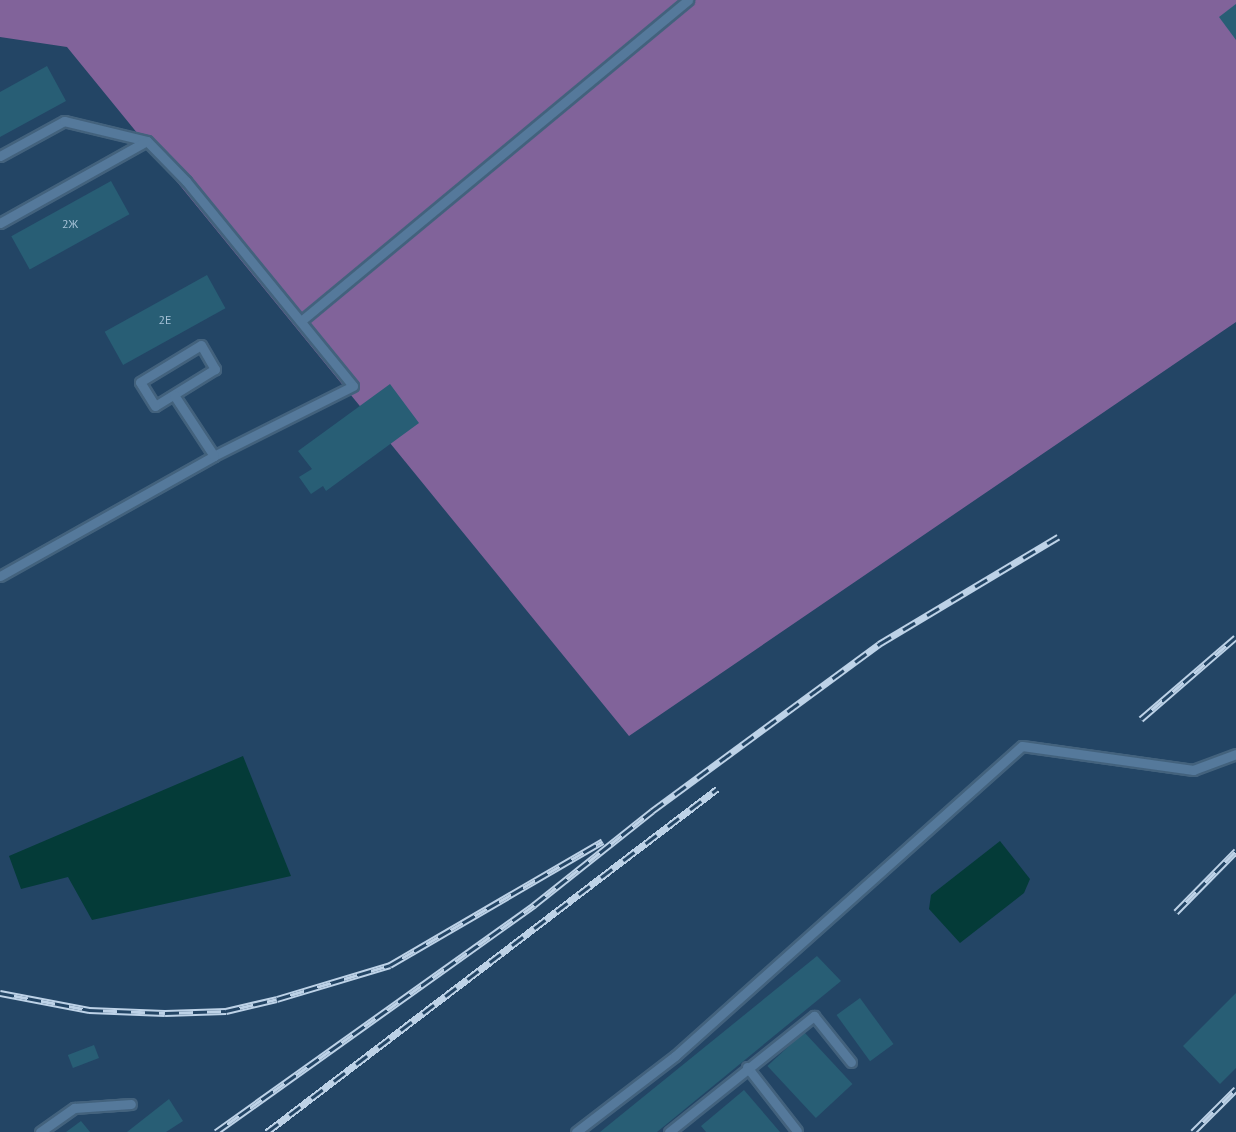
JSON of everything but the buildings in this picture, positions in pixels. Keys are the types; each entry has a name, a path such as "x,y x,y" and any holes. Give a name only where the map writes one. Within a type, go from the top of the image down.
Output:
{"lane":[{"path":"301,321 688,0"},
{"path":"0,156 64,121 147,141 186,181 353,386 214,456 0,576"},
{"path":"0,223 147,141"},
{"path":"201,345 215,369 174,394 155,406 141,382 201,345"},
{"path":"174,394 214,456"},
{"path":"576,1132 675,1056 1022,746 1193,770 1236,754"},
{"path":"669,1132 680,1128 747,1067 814,1016 851,1062"},
{"path":"747,1067 797,1131"},
{"path":"40,1132 74,1107 131,1104"}],"shaded area":[{"path":"0,0 1236,0 1236,322 629,736 67,47 0,37"},
{"path":"243,756 291,876 92,920 68,877 21,889 9,856"},
{"path":"1000,841 1030,879 1024,893 960,943 929,909 931,895"}],"railway":[{"path":"216,1132 534,905 652,811 879,644 1058,537"},
{"path":"1141,719 1236,637"},
{"path":"267,1132 717,789"},
{"path":"0,993 89,1010 165,1013 226,1011 277,999 390,965 603,841"},
{"path":"1176,912 1236,851"},
{"path":"1193,1132 1236,1089"}]}
